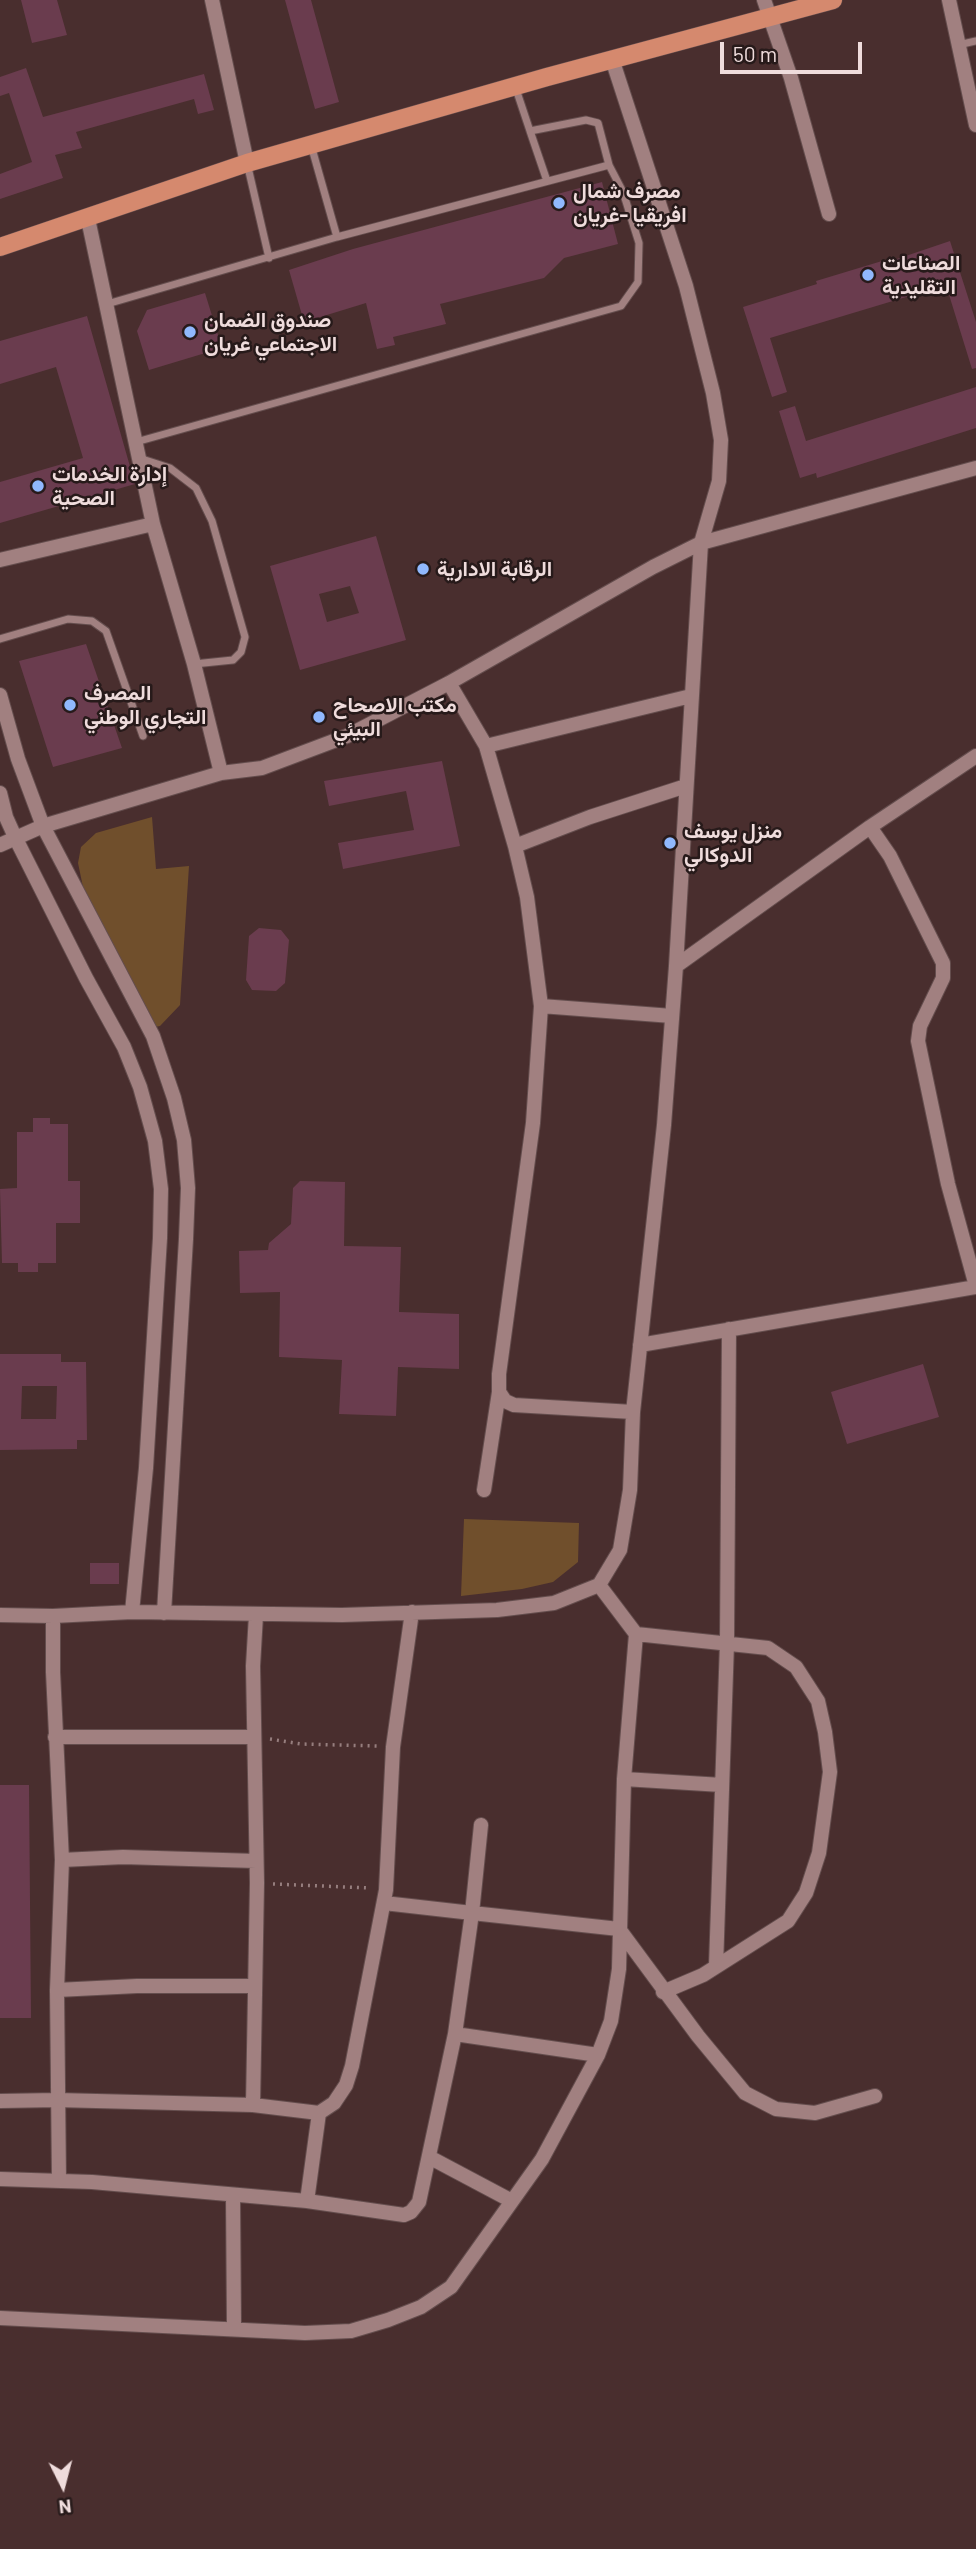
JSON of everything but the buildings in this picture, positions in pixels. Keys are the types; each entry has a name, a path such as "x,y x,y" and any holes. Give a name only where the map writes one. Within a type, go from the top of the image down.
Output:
{"main road":[{"path":"0,247 247,163 612,59 833,0"}],"street":[{"path":"212,0 247,163"},
{"path":"764,0 791,78 829,215"},
{"path":"949,0 976,125"},
{"path":"0,1615 164,1612 256,1615 498,1610 554,1603 599,1585 620,1549 630,1490 633,1412 664,1125 701,543 719,481 721,440 713,393 686,286 612,59"},
{"path":"88,219 153,524 194,664 221,773"},
{"path":"0,845 43,825 221,773 262,768 347,736 449,683 653,567 701,543 976,468"},
{"path":"0,560 153,524"},
{"path":"449,683 486,746 515,846 527,897 541,1006 533,1123 484,1490"},
{"path":"0,695 18,759 43,825 158,1049 184,1140 188,1188 186,1238 164,1612"},
{"path":"486,746 691,696"},
{"path":"676,966 870,827 976,756"},
{"path":"515,846 590,817 686,786"},
{"path":"0,793 6,817 86,978 124,1047 140,1087 155,1141 161,1189 160,1238 146,1468 132,1612"},
{"path":"640,1345 976,1287 947,1184 918,1041 920,1026 943,978 943,963 890,856 870,827"},
{"path":"541,1006 672,1016"},
{"path":"160,1238 186,1238"},
{"path":"716,1966 727,1643 729,1329"},
{"path":"499,1392 505,1401 514,1405 633,1412"},
{"path":"0,2318 305,2333 351,2331 421,2307 451,2287 510,2200 542,2159 598,2055 611,2021 619,1969 624,1779 636,1634 599,1585"},
{"path":"0,2101 253,2105 319,2113 334,2103 346,2085 352,2066 385,1896 393,1747 412,1612"},
{"path":"253,2105 253,1986 257,1883 253,1666 256,1615"},
{"path":"53,1616 55,1737 62,1860 57,1990 59,2181"},
{"path":"636,1634 768,1648 796,1667 818,1701 830,1772 818,1853 806,1893 788,1921 703,1975 663,1992"},
{"path":"55,1737 254,1737"},
{"path":"624,1779 722,1785"},
{"path":"0,2179 59,2181 307,2201 404,2215 411,2212 419,2202 456,2034 481,1825"},
{"path":"62,1860 123,1857 256,1861"},
{"path":"385,1896 472,1913 619,1929 663,1992 745,2093 776,2109 815,2113 875,2096"},
{"path":"57,1990 137,1986 253,1986"},
{"path":"456,2034 598,2055"},
{"path":"307,2201 319,2113"},
{"path":"429,2157 510,2200"},
{"path":"233,2196 234,2328"}],"lane":[{"path":"958,45 976,41"},
{"path":"515,86 547,181"},
{"path":"136,442 621,306 638,282 639,243 623,192 609,165 598,122 586,120 530,131"},
{"path":"310,145 337,237"},
{"path":"247,163 268,258"},
{"path":"107,304 337,237 609,165"},
{"path":"139,458 170,468 196,488 212,521 245,637 241,652 233,660 194,664"},
{"path":"0,639 68,619 92,621 106,631 143,736"}],"path":[{"path":"254,1737 301,1744 393,1747"},
{"path":"257,1883 340,1885 385,1896"}],"shaded area":[{"path":"152,817 156,869 189,866 180,1005 160,1026 155,1027 83,887 78,863 81,847 96,833"},
{"path":"464,1519 579,1523 578,1562 553,1582 522,1589 461,1596"}],"place":[{"name":"مصرف شمال افريقيا -غريان","path":"559,203"},
{"name":"الصناعات التقليدية","path":"868,275"},
{"name":"صندوق الضمان الاجتماعي غريان","path":"190,332"},
{"name":"إدارة الخدمات الصحية","path":"38,486"},
{"name":"الرقابة الادارية","path":"423,569"},
{"name":"المصرف التجاري الوطني","path":"70,705"},
{"name":"مكتب الاصحاح البيئي","path":"319,717"},
{"name":"منزل يوسف الدوكالي","path":"670,843"}]}
